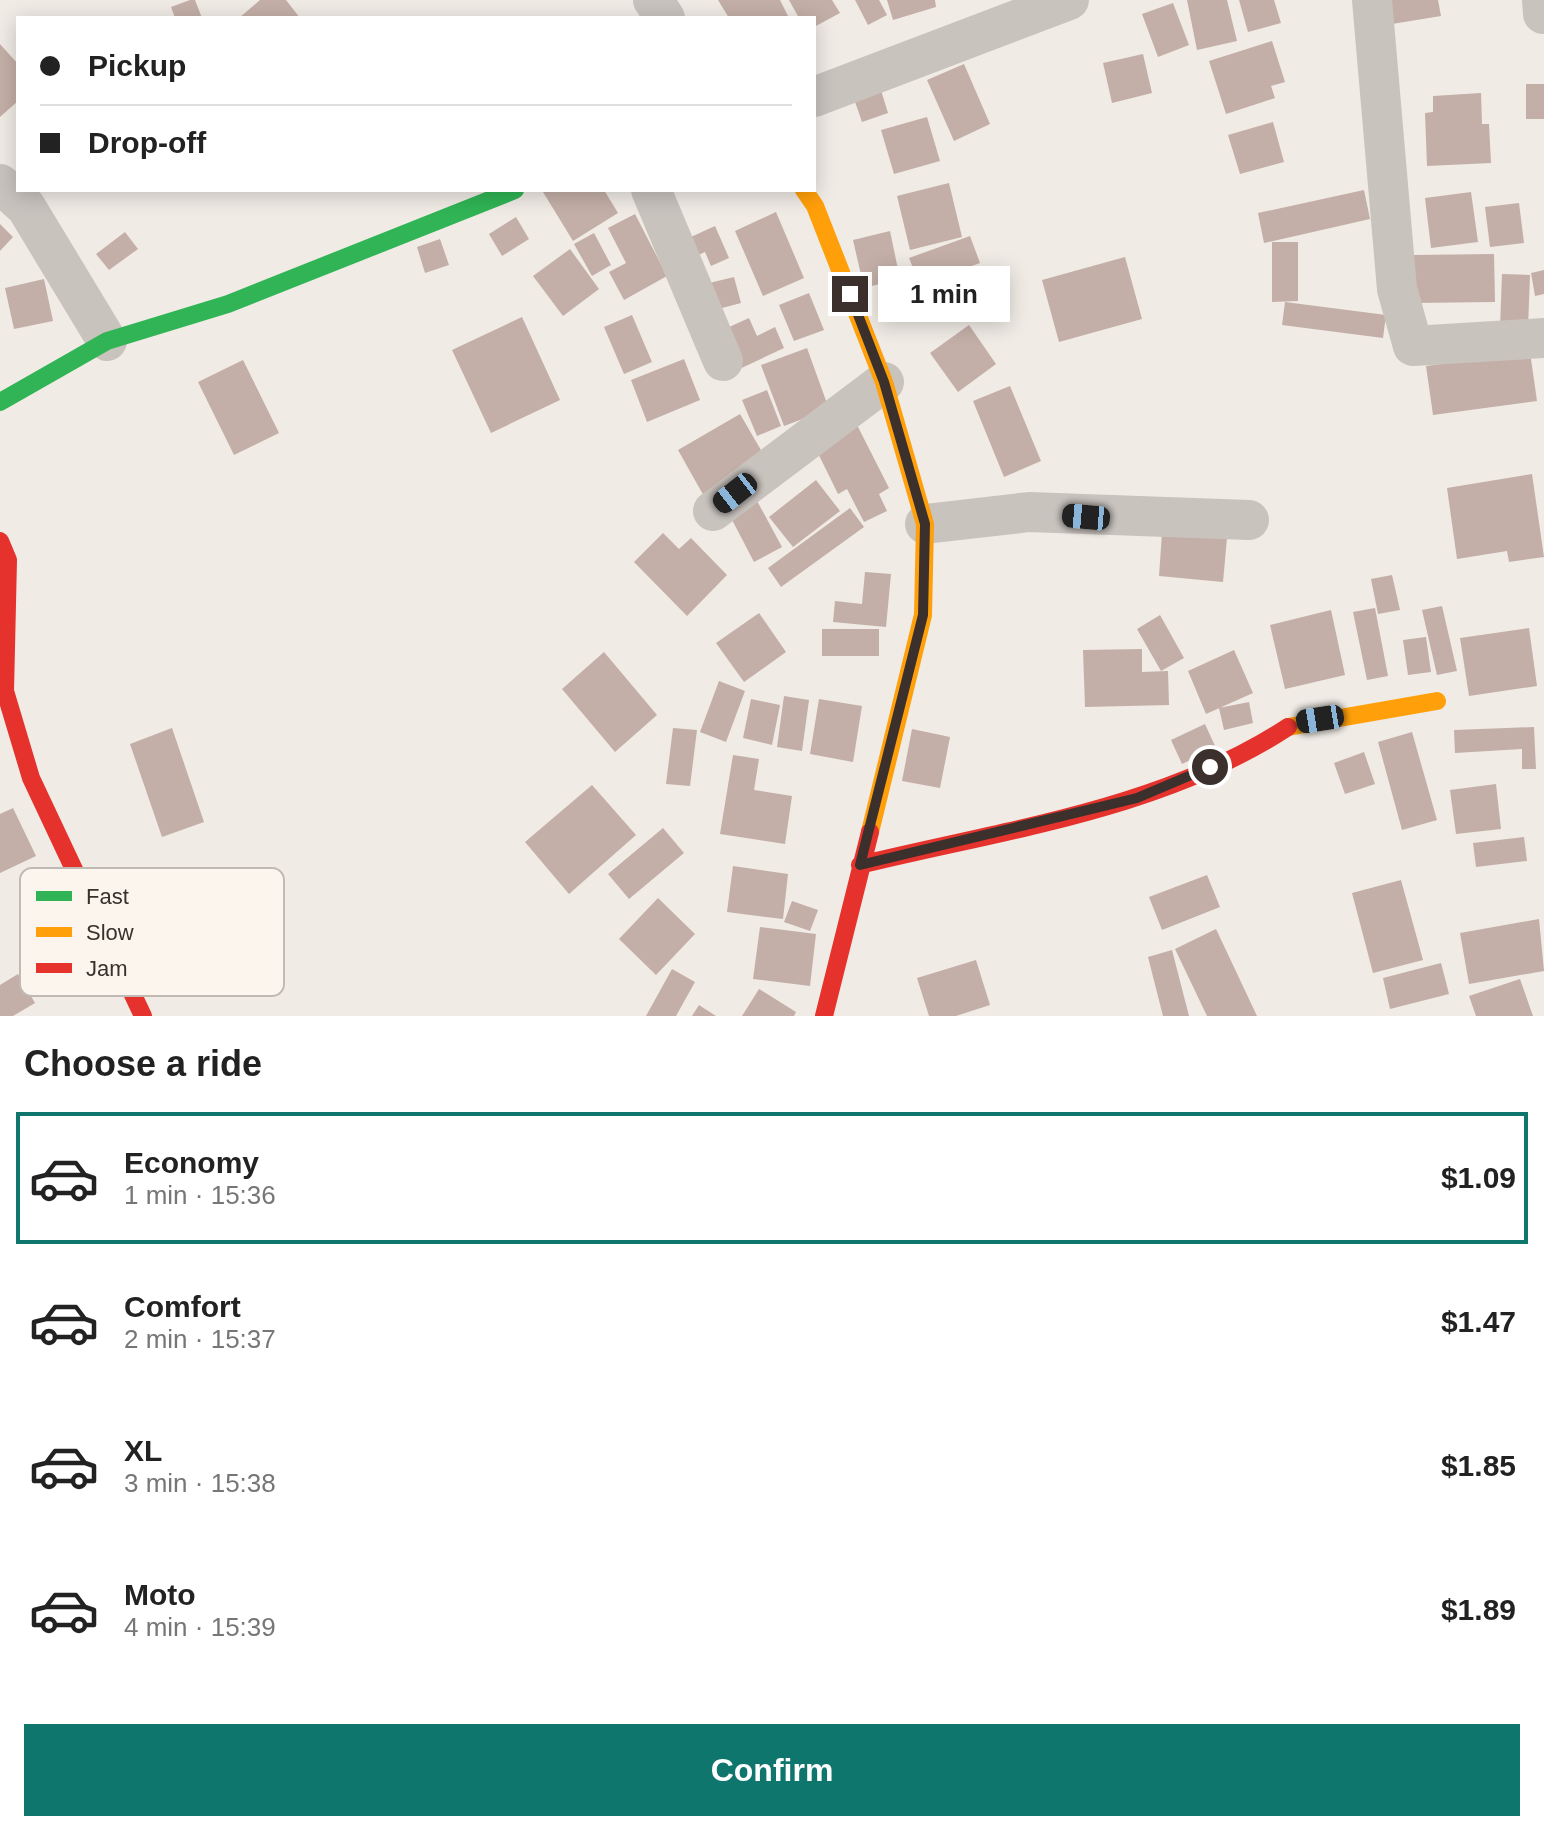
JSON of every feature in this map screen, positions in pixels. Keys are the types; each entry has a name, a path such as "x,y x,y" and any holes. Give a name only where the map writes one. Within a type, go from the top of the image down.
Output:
{"street":[{"path":"1372,0 1397,289 1413,346 1544,338"},
{"path":"1542,0 1543,14"},
{"path":"816,96 1051,3"},
{"path":"0,184 26,207 107,341"},
{"path":"0,402 107,341 228,304 510,192"},
{"path":"652,192 723,361"},
{"path":"805,192 815,206 884,382 925,524 923,615 824,1016"},
{"path":"713,511 884,382"},
{"path":"925,524 1029,512 1249,520"},
{"path":"0,541 8,560 5,691 27,764 75,868"},
{"path":"860,865 1137,798 1259,746 1294,723 1437,701"},
{"path":"134,996 143,1016"}],"building":[{"path":"195,0 201,16 174,16 171,7"},
{"path":"260,0 286,0 298,16 241,16"},
{"path":"718,0 780,0 788,16 728,16"},
{"path":"789,0 832,0 840,13 816,26 816,16 798,16"},
{"path":"855,0 879,0 887,15 868,25"},
{"path":"887,0 935,0 936,7 893,20"},
{"path":"1187,0 1227,0 1237,41 1197,50"},
{"path":"1239,0 1274,0 1281,23 1248,32"},
{"path":"1388,0 1438,0 1441,16 1392,24"},
{"path":"1173,3 1189,45 1158,57 1142,14"},
{"path":"1272,41 1285,82 1271,86 1275,98 1226,114 1209,61"},
{"path":"0,44 16,62 16,103 0,117"},
{"path":"1143,54 1152,93 1112,103 1103,63"},
{"path":"964,64 990,124 954,141 927,80"},
{"path":"1526,84 1544,84 1544,119 1526,119"},
{"path":"880,87 888,113 862,122 853,96"},
{"path":"1481,93 1482,124 1489,124 1491,163 1427,166 1425,113 1433,112 1433,96"},
{"path":"927,117 940,161 894,174 881,130"},
{"path":"1273,122 1284,162 1240,174 1228,135"},
{"path":"949,183 962,237 910,250 897,196"},
{"path":"1364,190 1370,219 1264,243 1258,213"},
{"path":"543,192 605,192 618,213 573,241"},
{"path":"1471,192 1478,242 1431,248 1425,198"},
{"path":"1519,203 1524,243 1490,247 1485,207"},
{"path":"776,212 804,278 763,296 735,231"},
{"path":"635,214 667,276 624,300 609,272 626,263 608,228"},
{"path":"516,217 529,239 502,256 489,234"},
{"path":"0,224 13,237 0,251"},
{"path":"715,226 729,258 711,266 705,252 688,260 680,242"},
{"path":"890,231 900,279 864,288 853,240"},
{"path":"125,232 138,249 109,270 96,254"},
{"path":"594,233 611,265 592,276 574,244"},
{"path":"970,236 980,263 920,285 909,258"},
{"path":"440,239 449,265 425,273 417,247"},
{"path":"1272,242 1298,242 1298,301 1272,302"},
{"path":"570,249 599,289 563,316 533,276"},
{"path":"1494,254 1495,302 1414,303 1414,255"},
{"path":"1125,257 1142,319 1059,342 1042,280"},
{"path":"1544,270 1544,294 1535,296 1531,273"},
{"path":"1502,274 1530,275 1528,328 1500,328"},
{"path":"734,277 741,303 707,312 701,285"},
{"path":"44,279 53,321 14,329 5,288"},
{"path":"809,293 824,330 794,341 779,305"},
{"path":"1285,302 1386,315 1383,338 1282,325"},
{"path":"632,315 652,362 624,374 604,327"},
{"path":"522,317 560,400 491,433 452,350"},
{"path":"749,318 757,336 775,327 784,348 733,372 716,333"},
{"path":"969,325 996,364 958,392 930,353"},
{"path":"807,348 829,409 784,426 761,365"},
{"path":"1530,352 1537,401 1433,415 1426,366"},
{"path":"684,359 700,400 647,422 631,380"},
{"path":"243,360 279,433 234,455 198,382"},
{"path":"1010,386 1041,461 1004,477 973,401"},
{"path":"767,390 781,426 757,436 742,400"},
{"path":"740,414 768,462 705,498 678,450"},
{"path":"855,421 889,488 879,494 887,511 864,522 847,489 838,494 813,443"},
{"path":"1532,474 1544,557 1509,562 1507,551 1457,559 1447,488"},
{"path":"816,480 840,511 793,547 769,517"},
{"path":"756,499 782,547 754,562 729,514"},
{"path":"850,508 864,527 781,587 768,568"},
{"path":"663,533 679,549 691,538 727,575 687,616 634,562"},
{"path":"1162,533 1227,538 1223,582 1159,576"},
{"path":"865,572 891,574 886,627 833,622 835,601 862,604"},
{"path":"1392,575 1400,610 1378,614 1371,579"},
{"path":"1442,606 1457,671 1437,675 1422,610"},
{"path":"1375,608 1388,676 1367,680 1353,612"},
{"path":"1331,610 1345,675 1285,689 1270,625"},
{"path":"759,613 786,652 744,682 716,643"},
{"path":"1160,615 1184,658 1161,671 1137,629"},
{"path":"1529,628 1537,686 1469,696 1460,638"},
{"path":"822,629 879,629 879,656 822,656"},
{"path":"1426,637 1431,672 1408,675 1403,640"},
{"path":"1142,649 1142,672 1168,671 1169,705 1085,707 1083,650"},
{"path":"1234,650 1253,693 1206,714 1188,671"},
{"path":"604,652 657,715 615,752 562,689"},
{"path":"719,681 745,691 726,742 700,732"},
{"path":"784,696 809,700 802,751 777,747"},
{"path":"751,699 780,705 772,745 743,738"},
{"path":"819,699 862,706 853,762 810,754"},
{"path":"1249,702 1253,723 1224,730 1219,708"},
{"path":"1205,724 1216,748 1182,764 1171,740"},
{"path":"1534,727 1536,769 1522,769 1522,749 1455,753 1454,730"},
{"path":"172,728 204,822 162,837 130,744"},
{"path":"673,728 697,730 690,786 666,784"},
{"path":"912,729 950,737 940,788 902,781"},
{"path":"1412,732 1437,820 1402,830 1378,742"},
{"path":"1364,752 1375,784 1345,794 1334,763"},
{"path":"733,755 759,759 754,790 792,796 785,844 720,834"},
{"path":"1496,784 1501,829 1456,834 1450,790"},
{"path":"592,785 636,835 569,894 525,842"},
{"path":"13,808 36,856 0,873 0,814"},
{"path":"663,828 684,853 629,899 608,874"},
{"path":"1524,837 1527,861 1476,867 1473,843"},
{"path":"733,866 788,874 783,919 727,912"},
{"path":"1207,875 1220,907 1162,930 1149,897"},
{"path":"1401,880 1423,960 1373,973 1352,893"},
{"path":"658,898 695,934 656,975 619,939"},
{"path":"792,901 818,910 810,931 784,922"},
{"path":"1539,919 1544,971 1469,984 1460,933"},
{"path":"760,927 816,934 810,986 753,979"},
{"path":"1216,929 1257,1016 1207,1016 1175,949"},
{"path":"1172,950 1189,1016 1163,1016 1148,957"},
{"path":"976,960 990,1005 956,1016 929,1016 917,978"},
{"path":"1441,963 1449,994 1390,1009 1383,978"},
{"path":"672,969 695,982 676,1016 646,1016"},
{"path":"18,974 20,996 31,996 35,1003 13,1016 0,1016 0,985"},
{"path":"1520,979 1533,1016 1476,1016 1469,996"},
{"path":"759,989 796,1012 794,1016 742,1016"},
{"path":"699,1005 716,1016 692,1016"}],"traffic: fast":[{"path":"0,402 107,341 228,304 510,192"}],"traffic: slow":[{"path":"805,192 815,206 884,382 925,524 923,615 870,832"},
{"path":"1288,727 1437,701"}],"traffic: jam":[{"path":"0,541 8,560 5,691 31,778 73,868"},
{"path":"860,865 1025,828 1135,797 1240,755 1288,727"},
{"path":"824,1016 870,832"},
{"path":"134,996 143,1016"}],"route":[{"path":"850,294 884,382 925,524 923,615 860,865 1137,798 1210,767"}]}
